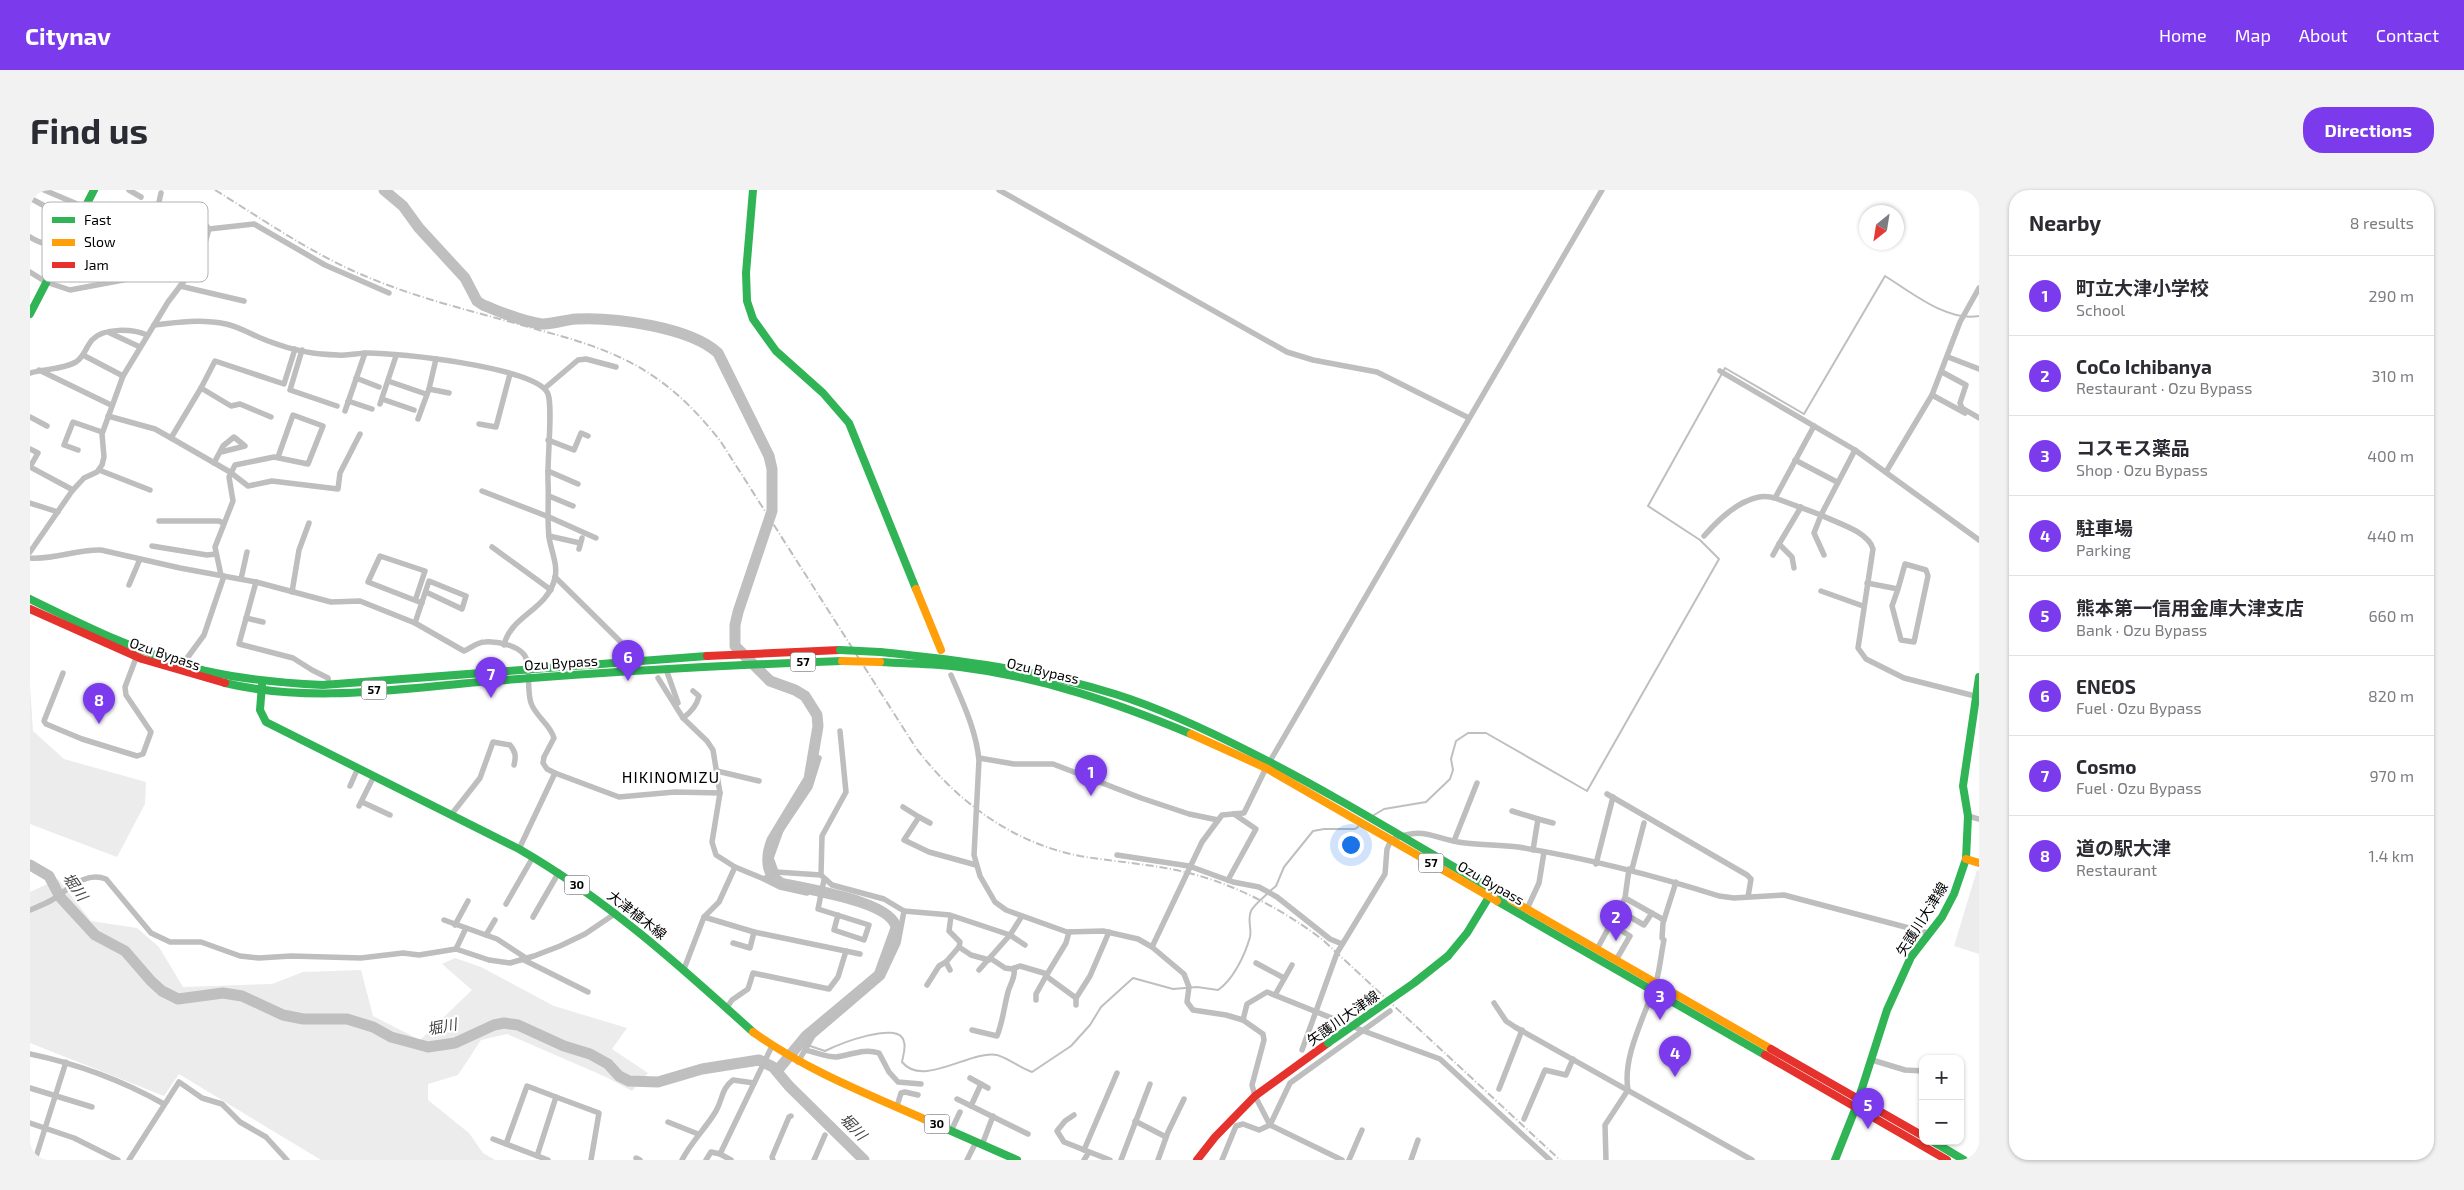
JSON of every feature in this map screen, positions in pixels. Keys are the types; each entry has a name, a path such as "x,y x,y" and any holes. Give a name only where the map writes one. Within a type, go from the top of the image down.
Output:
{"main road":[{"path":"752,190 745,264 747,303 752,316 769,344 832,400 849,423 941,650"},
{"path":"30,314 33,301 46,282"},
{"name":"Ozu Bypass","path":"30,599 138,650 182,665 284,693 341,693 730,654 840,650 972,661 1066,680 1155,708 1268,765 1391,840 1492,893 1857,1103 1947,1160"},
{"name":"Ozu Bypass","path":"30,609 80,634 136,658 209,681 262,686 329,685 529,673 666,670 842,661 962,667 1017,676 1074,690 1183,728 1321,788 1492,893 1528,909 1597,948 1654,986"},
{"name":"矢護川大津線","path":"1835,1160 1857,1103 1892,998 1911,957 1942,916 1954,894 1966,859 1968,816 1963,786 1970,726 1979,677"},
{"name":"大津植木線","path":"262,686 260,710 266,722 519,849 559,872 616,913 684,969 726,1009 772,1046 798,1062 1017,1160"},
{"path":"1966,859 1979,863"},
{"name":"矢護川大津線","path":"1197,1160 1215,1137 1255,1096 1414,983 1448,956 1467,933 1492,893"},
{"name":"Ozu Bypass","path":"1857,1103 1919,1134"},
{"path":"1939,1145 1964,1160"}],"street":[{"path":"44,190 73,202"},
{"path":"129,190 141,197"},
{"path":"1000,190 1286,352 1313,360 1377,372 1469,418"},
{"path":"1152,947 1202,842 1222,815 1244,813 1247,810 1268,765 1602,190"},
{"path":"160,202 162,193"},
{"path":"30,198 42,205"},
{"path":"208,232 209,229 254,224 325,265 390,293"},
{"path":"30,237 42,243"},
{"path":"30,272 42,280"},
{"path":"46,282 70,290 112,282"},
{"path":"30,552 73,490 84,478 99,470 104,457 102,432 123,376 183,282"},
{"path":"180,286 244,300"},
{"path":"1886,472 1932,395 1960,322 1979,288"},
{"path":"154,325 203,321 227,324 268,342 295,349 338,356 365,354 469,363 510,374 545,388 549,395 549,536 556,564 556,577 551,590 536,608 512,627 504,645"},
{"path":"30,373 76,362 99,334 130,329 148,335"},
{"path":"109,332 140,347"},
{"path":"170,438 201,388 215,361 284,384 295,349"},
{"path":"302,350 290,390 337,406"},
{"path":"345,411 365,354"},
{"path":"83,355 123,376"},
{"path":"396,356 381,401 414,410"},
{"path":"1948,357 1979,369"},
{"path":"418,419 429,389 436,359"},
{"path":"545,388 578,360 586,359 616,367"},
{"path":"38,370 111,405"},
{"path":"1720,371 1855,450 1979,540"},
{"path":"1942,372 1966,385 1960,403 1962,408 1979,419"},
{"path":"479,424 496,427 510,374"},
{"path":"356,378 379,387"},
{"path":"388,381 423,393"},
{"path":"201,388 231,406 240,404 270,417"},
{"path":"429,389 449,393"},
{"path":"1932,395 1979,419"},
{"path":"348,401 372,409"},
{"path":"182,665 204,634 223,575 216,554 216,541 233,500 230,472 235,465 278,457 308,464 323,426 294,415 278,457"},
{"path":"108,416 155,429 230,472 248,486 272,481 338,488 340,473 360,434"},
{"path":"30,417 46,426"},
{"path":"78,450 64,445 73,422 102,432"},
{"path":"1775,498 1814,426"},
{"path":"548,440 574,450 581,433 588,436"},
{"path":"214,463 224,446 234,437 245,446 221,452"},
{"path":"30,449 38,453 30,466 73,490"},
{"path":"1824,555 1814,533 1837,482 1855,450"},
{"path":"1795,460 1837,482"},
{"path":"99,470 150,490"},
{"path":"548,471 578,484"},
{"path":"482,491 550,517 596,538"},
{"path":"549,496 572,506"},
{"path":"1704,536 1716,522 1742,504 1759,497 1775,498 1821,516 1859,534 1871,544 1873,549 1858,648 1866,659 1904,678 1975,696"},
{"path":"30,503 58,512"},
{"path":"1773,555 1801,508"},
{"path":"159,521 219,521 223,523"},
{"path":"292,592 299,550 309,523"},
{"path":"549,536 580,544"},
{"path":"1779,544 1792,557 1794,568"},
{"path":"152,546 207,555 216,554"},
{"path":"492,547 551,590"},
{"path":"30,558 53,558 90,550 140,559 256,582 331,602 360,601 415,623 464,651 484,642 521,650 527,660 532,706 552,731 554,738 544,757 543,763 547,769 619,797 675,792 720,793"},
{"path":"241,579 247,552"},
{"path":"416,598 425,571 380,556 368,582 422,603"},
{"path":"129,585 140,559"},
{"path":"1906,564 1926,570 1928,576 1914,642 1900,640 1892,606 1898,589 1906,564"},
{"path":"556,577 633,654"},
{"path":"415,623 422,603 430,581 466,596 462,609 426,592"},
{"path":"256,582 239,644 292,658 328,678 329,685"},
{"path":"1867,583 1898,589"},
{"path":"1821,591 1863,606"},
{"path":"246,618 263,622"},
{"path":"63,673 44,721 46,724 82,739 137,756 142,754 151,732 126,695 125,687 136,658"},
{"path":"666,670 678,708"},
{"path":"952,675 974,731 979,758 975,821 976,865 995,902 1006,910 1069,932 1095,930 1109,932 1133,937 1152,947 1184,974 1188,987 1187,1002 1190,1007 1199,1012 1226,1014 1243,1020 1263,1034 1264,1040 1252,1085 1255,1096 1270,1125 1332,1158 1342,1160"},
{"path":"658,678 683,718 707,742 712,750 720,793 712,842 716,855 735,867 780,887 807,893"},
{"path":"683,718 698,699 698,696 693,691"},
{"path":"1970,726 1979,727"},
{"path":"838,915 834,930 864,940 869,925 838,915 818,909 822,877 822,836 846,792 840,731"},
{"path":"451,815 480,778 494,742 510,745 514,750 516,758 514,765"},
{"path":"776,872 771,858 781,830 810,787 819,758"},
{"path":"979,758 1014,764 1053,764 1149,801 1189,814 1218,820"},
{"path":"350,786 358,768"},
{"path":"717,771 759,781"},
{"path":"519,849 556,773"},
{"path":"374,776 360,804 390,816"},
{"path":"1454,841 1477,783"},
{"path":"1607,794 1747,875 1751,879 1748,896"},
{"path":"1596,864 1613,797"},
{"path":"903,807 930,823"},
{"path":"1512,811 1553,823"},
{"path":"1228,880 1256,829 1234,814"},
{"path":"1968,816 1979,819"},
{"path":"919,817 904,840 929,852 976,865"},
{"path":"1533,850 1538,819"},
{"path":"1597,948 1625,898 1630,869 1644,823"},
{"path":"1302,1050 1342,944 1385,874 1387,849 1391,840 1417,832 1454,841 1533,850 1596,864 1630,869 1719,896 1734,898 1784,895 1928,933"},
{"path":"1528,909 1539,883 1544,852"},
{"path":"1117,856 1189,866 1228,880 1259,887 1277,897 1330,939 1342,944"},
{"path":"506,904 533,857"},
{"path":"684,969 704,917 719,902 735,867"},
{"path":"533,917 559,872"},
{"path":"764,879 776,872 822,877 832,885 884,899 904,911 952,916 1010,935 1026,945"},
{"path":"30,910 50,901 82,879 98,876 106,879 151,933 170,942 201,942 240,956 259,958 291,956 360,958 404,953 419,955 456,950 503,962 524,958 551,949 585,934 616,913"},
{"path":"1606,1160 1605,1125 1628,1090 1626,1083 1636,1034 1654,986 1664,940 1662,938 1664,920 1676,882"},
{"path":"1625,898 1664,920"},
{"path":"455,925 468,901"},
{"path":"1618,910 1644,926 1652,913"},
{"path":"798,1062 814,1036 882,977 898,943 904,911"},
{"path":"927,985 939,966 946,962 959,948 960,942 949,931 952,916"},
{"path":"979,970 1010,935 1022,916"},
{"path":"704,917 754,932 860,954"},
{"path":"444,920 497,939 524,958 588,992"},
{"path":"486,936 495,920"},
{"path":"1610,924 1630,936 1616,960"},
{"path":"456,950 466,928"},
{"path":"732,944 750,948 754,932"},
{"path":"1036,1000 1036,994 1066,943 1069,932"},
{"path":"1076,1005 1076,998 1090,976 1109,932"},
{"path":"959,948 971,955 990,959 1005,968 1020,966 1046,975 1076,998"},
{"path":"726,1009 732,1000 748,989 753,974 830,989 838,977 846,951"},
{"path":"946,962 950,970"},
{"path":"1256,963 1284,978"},
{"path":"1275,995 1292,965"},
{"path":"972,1030 997,1036 1005,1012 1008,992 1015,973 1014,968"},
{"path":"1243,1020 1248,1004 1267,992 1440,1059 1550,1160"},
{"path":"1494,1003 1506,1021 1752,1160"},
{"path":"1222,1160 1236,1126 1243,1124 1259,1130 1270,1125 1290,1083 1390,1011"},
{"path":"1499,1089 1522,1030"},
{"path":"720,1154 772,1046"},
{"path":"806,1050 832,1057 874,1051 879,1053 889,1072 898,1082 921,1084"},
{"path":"30,1054 66,1062 117,1080 164,1104"},
{"path":"1524,1119 1545,1070 1566,1075 1573,1060"},
{"path":"1872,1060 1905,1070 1919,1071"},
{"path":"30,1158 36,1160 66,1062"},
{"path":"1084,1160 1118,1073"},
{"path":"970,1078 988,1088"},
{"path":"682,1160 698,1134 717,1110 725,1086 733,1080 754,1083"},
{"path":"128,1160 179,1082 202,1098 222,1104 240,1122 266,1137 287,1160"},
{"path":"971,1106 981,1084"},
{"path":"1121,1160 1150,1084"},
{"path":"506,1144 527,1086 599,1113 591,1160"},
{"path":"30,1088 92,1107"},
{"path":"897,1106 902,1093 918,1095"},
{"path":"538,1156 556,1097"},
{"path":"957,1099 1028,1134"},
{"path":"1158,1160 1166,1137 1184,1099"},
{"path":"951,1131 960,1112"},
{"path":"1074,1115 1057,1131 1059,1136 1064,1142 1110,1160"},
{"path":"780,1160 773,1158 789,1117 792,1116"},
{"path":"967,1160 979,1144 994,1116"},
{"path":"1135,1121 1166,1137"},
{"path":"668,1122 698,1134"},
{"path":"30,1123 74,1138 118,1160"},
{"path":"1349,1160 1362,1130"},
{"path":"814,1160 825,1135"},
{"path":"493,1139 548,1160"},
{"path":"1411,1160 1418,1140"},
{"path":"706,1160 711,1152 731,1160"}],"shaded area":[{"path":"30,685 33,731 64,759 146,782 145,804 117,857 30,824"},
{"path":"1977,870 1979,871 1979,954 1954,946"},
{"path":"58,879 91,921 137,928 159,947 183,987 272,984 303,972 361,970 373,1016 420,1040 472,990 442,964 455,958 481,967 554,1006 627,1028 612,1049 648,1073 632,1091 606,1077 507,1034 481,1040 458,1075 428,1084 428,1100 469,1133 483,1153 495,1160 321,1160 179,1074 164,1096 30,1043 30,892"}],"waterway":[{"path":"384,190 403,206 419,228 465,278 477,301 483,305 535,323 542,324 576,319 630,322 671,330 705,344 718,353 769,456 772,469 772,511 738,612 735,625 735,646 770,681 795,690 805,696 817,715 818,726 809,779 772,840 768,852 769,869 775,879 781,883 846,898 880,910 891,919 896,928 879,975 806,1036 777,1071"},
{"path":"1374,815 1384,809 1426,802 1450,779 1453,770 1451,759 1456,741 1468,733 1486,733 1587,791 1719,559 1700,540 1648,506 1725,368 1804,414 1885,276 1942,310 1954,315 1979,316"},
{"path":"1270,891 1276,886 1284,867 1313,831 1355,829 1358,827"},
{"name":"堀川","path":"30,865 49,876 60,897 95,935 125,951 162,991 178,999 223,993 242,996 283,1015 303,1019 347,1019 373,1027 391,1037 428,1047 455,1043 494,1025 504,1023 518,1025 564,1046 590,1054 608,1064 619,1076 629,1081 658,1082 702,1069 759,1060 773,1067 789,1086 864,1160"},
{"path":"810,1046 825,1051 854,1039 880,1033 892,1033 900,1036 904,1042 905,1049 902,1062 911,1069 922,1071 934,1070 986,1055 997,1055 1032,1072 1071,1046 1090,1025 1101,1007 1133,978 1173,989 1197,987 1218,990 1229,980 1242,959 1250,937 1249,917 1251,911 1267,894"}],"railway":[{"path":"215,190 326,258 386,285 594,347 621,358 658,379 687,404 721,442 916,748 932,768 968,802 1009,830 1055,850 1080,856 1172,869 1204,877 1222,883 1275,908 1323,940 1560,1160"}],"traffic: fast":[{"path":"88,202 94,190"},
{"path":"753,190 746,273 747,301 753,319 776,351 823,393 849,423 916,589"},
{"path":"30,314 47,282"},
{"path":"30,599 94,630 160,657 206,671 279,682 323,685 707,656"},
{"path":"840,650 880,652"},
{"path":"880,652 969,662 1028,672 1115,694 1151,706 1237,745 1286,771 1511,900"},
{"path":"225,683 291,693 358,692 623,672 842,661"},
{"path":"880,662 950,666 1020,677 1107,702 1191,734"},
{"path":"1835,1160 1856,1107 1887,1010 1911,957 1942,917 1954,894 1966,859 1968,816 1963,786 1979,677"},
{"path":"262,685 260,710 266,722 519,849 551,868 641,934 753,1032"},
{"path":"1448,956 1467,933 1492,892"},
{"path":"1497,901 1765,1055"},
{"path":"1328,1043 1414,983 1448,956"},
{"path":"924,1119 1017,1160"},
{"path":"1939,1145 1964,1160"}],"traffic: slow":[{"path":"916,589 941,650"},
{"path":"842,661 880,662"},
{"path":"1191,734 1266,768 1497,901"},
{"path":"1966,859 1979,863"},
{"path":"1511,900 1771,1049"},
{"path":"753,1032 773,1046 815,1069 924,1119"}],"traffic: jam":[{"path":"30,609 142,659 225,683"},
{"path":"707,656 840,650"},
{"path":"1197,1160 1215,1137 1255,1096 1328,1043"},
{"path":"1771,1049 1919,1134"},
{"path":"1765,1055 1947,1160"}],"place":[{"name":"ENEOS","path":"628,681"},
{"name":"Cosmo","path":"491,698"},
{"name":"道の駅大津","path":"99,724"},
{"name":"町立大津小学校","path":"1091,796"},
{"name":"CoCo Ichibanya","path":"1616,941"},
{"name":"コスモス薬品","path":"1660,1020"},
{"name":"駐車場","path":"1675,1077"},
{"name":"熊本第一信用金庫大津支店","path":"1868,1129"}],"district":[{"name":"HIKINOMIZU","path":"671,777"}]}
